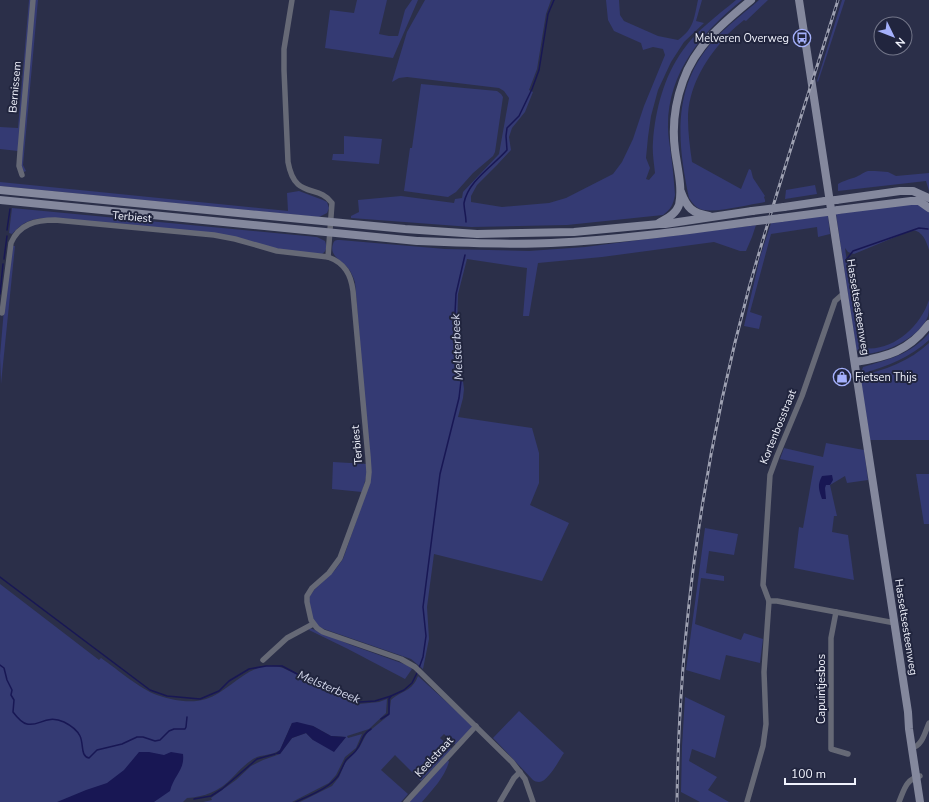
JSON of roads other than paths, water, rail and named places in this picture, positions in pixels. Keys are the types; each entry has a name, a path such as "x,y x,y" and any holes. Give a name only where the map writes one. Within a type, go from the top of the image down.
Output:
{"main road":[{"path":"659,224 670,218 677,210 679,204 680,189 674,127 676,103 683,80 696,55 711,35 751,0"},
{"name":"Hasseltsesteenweg","path":"799,0 908,712 908,729 914,748 920,802"},
{"path":"680,189 686,203 690,208 698,213 713,216"},
{"path":"0,190 405,229 477,234 574,232 665,224 880,193 913,191 929,198"},
{"path":"0,200 417,241 519,244 591,240 671,233 915,201 929,208"},
{"path":"855,362 887,356 899,350 911,343 929,324"},
{"name":"Hasseltsesteenweg","path":"918,777 924,802"}],"street":[{"name":"Bernissem","path":"22,175 19,166 19,159 33,0"},
{"path":"292,0 284,49 290,170 296,183 330,201 332,210 328,257"},
{"name":"Terbiest","path":"2,313 9,253 14,237 28,224 41,220 214,234 277,251 328,257 344,267 352,280 369,472 364,496 340,558 307,596 310,616 313,624"},
{"name":"Kortenbosstraat","path":"747,802 765,736 766,724 764,672 769,601 763,585 770,475 802,396 835,301 844,293"},
{"path":"769,601 777,601 894,624"},
{"name":"Capuintjesbos","path":"836,612 831,638 832,749 848,754"},
{"path":"263,660 287,638 313,624 323,632 401,659 421,672 520,772 528,787 533,802"},
{"path":"914,748 920,744 929,723"},
{"name":"Keelstraat","path":"406,802 476,726"},
{"path":"500,802 514,778 520,772"},
{"path":"899,802 906,784 912,779 918,777"}],"waterway":[{"name":"Melsterbeek","path":"466,222 464,203 466,195 482,174 507,150 507,128 519,116 532,89 539,70 548,14 554,0"},
{"path":"7,230 10,209"},
{"path":"846,260 853,251 919,228 928,229"},
{"path":"4,259 7,236"},
{"name":"Melsterbeek","path":"419,668 423,657 426,636 423,607 440,474 459,398 461,381 454,332 456,294 465,255"},
{"path":"0,294 3,264"},
{"name":"Melsterbeek","path":"0,577 150,690 167,696 200,699 219,691 229,681 249,669 266,666 282,666 320,686 360,702 375,701 404,690 412,683 418,671"},
{"path":"0,665 4,668 7,680 12,690 11,695 14,700 13,712 17,717 27,724 35,724 52,719 66,723 79,734 84,755 89,758 97,750 122,744 137,737 143,737 155,741 160,740 169,731 174,729 185,729 187,717"},
{"path":"381,719 389,714 389,699 391,696"},
{"path":"296,802 334,781 346,760 355,752 364,736 371,729"},
{"path":"194,799 211,796 222,789 257,759 275,754"}],"railway":[{"path":"677,802 683,672 689,608 707,478 719,414 733,351 759,252 838,0"}],"place":[{"name":"Melveren Overweg","path":"802,38"},
{"name":"Fietsen Thijs","path":"842,377"}]}
